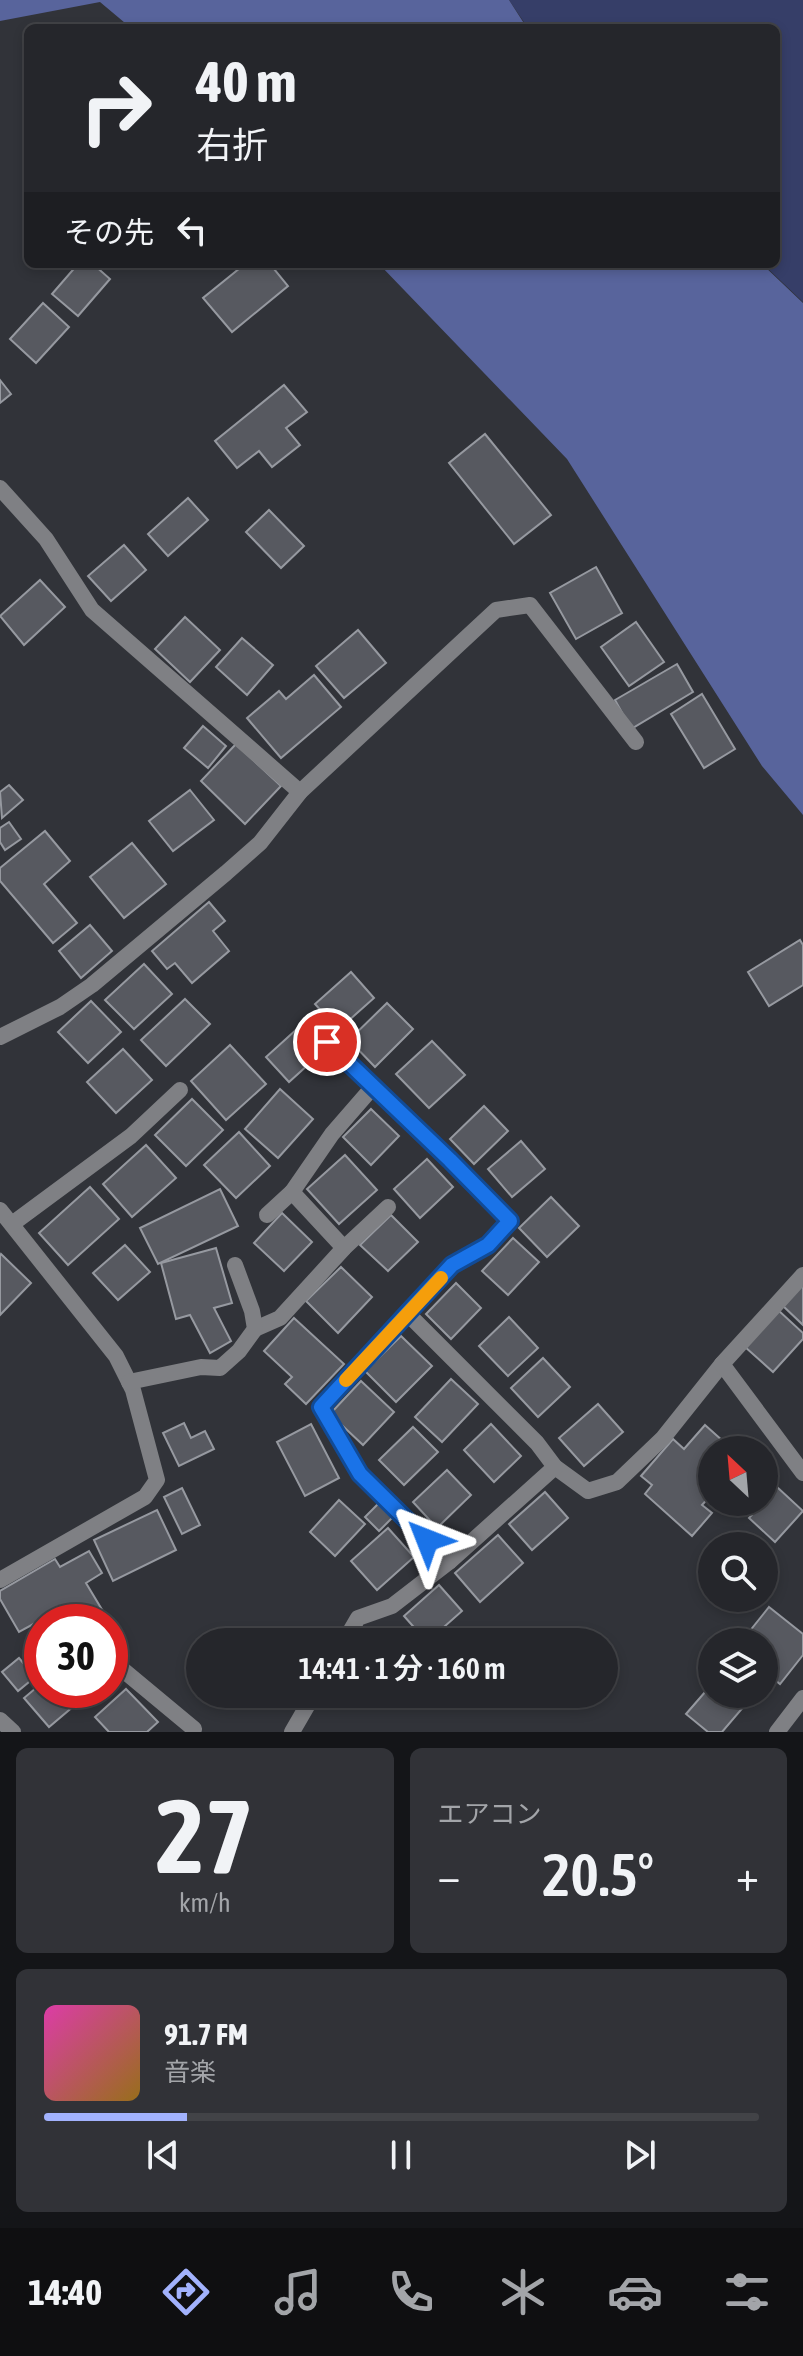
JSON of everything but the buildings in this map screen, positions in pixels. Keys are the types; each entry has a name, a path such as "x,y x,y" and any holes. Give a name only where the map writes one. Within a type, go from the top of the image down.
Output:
{"street":[{"path":"0,488 46,539 92,610 300,792"},
{"path":"0,1037 60,1007 92,985 260,843 300,792 496,610 530,605 636,742"},
{"path":"327,1042 510,1221 488,1245 452,1265 321,1407 360,1474 449,1562"},
{"path":"267,1215 292,1192 332,1134 372,1088"},
{"path":"12,1224 131,1136 180,1090"},
{"path":"292,1192 344,1248"},
{"path":"129,1382 201,1367 220,1368 239,1351 255,1329 280,1318 344,1248 388,1207"},
{"path":"0,1210 116,1356 129,1382 157,1480 145,1497 0,1580"},
{"path":"235,1265 252,1311 255,1329"},
{"path":"408,1314 537,1443 555,1467 588,1491 617,1482 663,1438 722,1364 803,1275"},
{"path":"722,1364 803,1473"},
{"path":"352,1628 358,1618 392,1606 449,1562 555,1467"},
{"path":"128,1674 194,1729 193,1732"},
{"path":"777,1732 803,1698"},
{"path":"292,1732 306,1708"},
{"path":"0,1720 13,1732"}],"shaded area":[{"path":"0,0 509,0 524,24 126,24 100,2 0,21"},
{"path":"509,0 803,0 803,302 767,268 780,268 780,24 525,24"},
{"path":"383,268 766,268 803,303 803,815 762,766 567,459"}],"slow traffic":[{"path":"346,1380 441,1278"}],"route":[{"path":"327,1042 510,1221 488,1245 452,1265 321,1407 360,1474 427,1540"}]}
